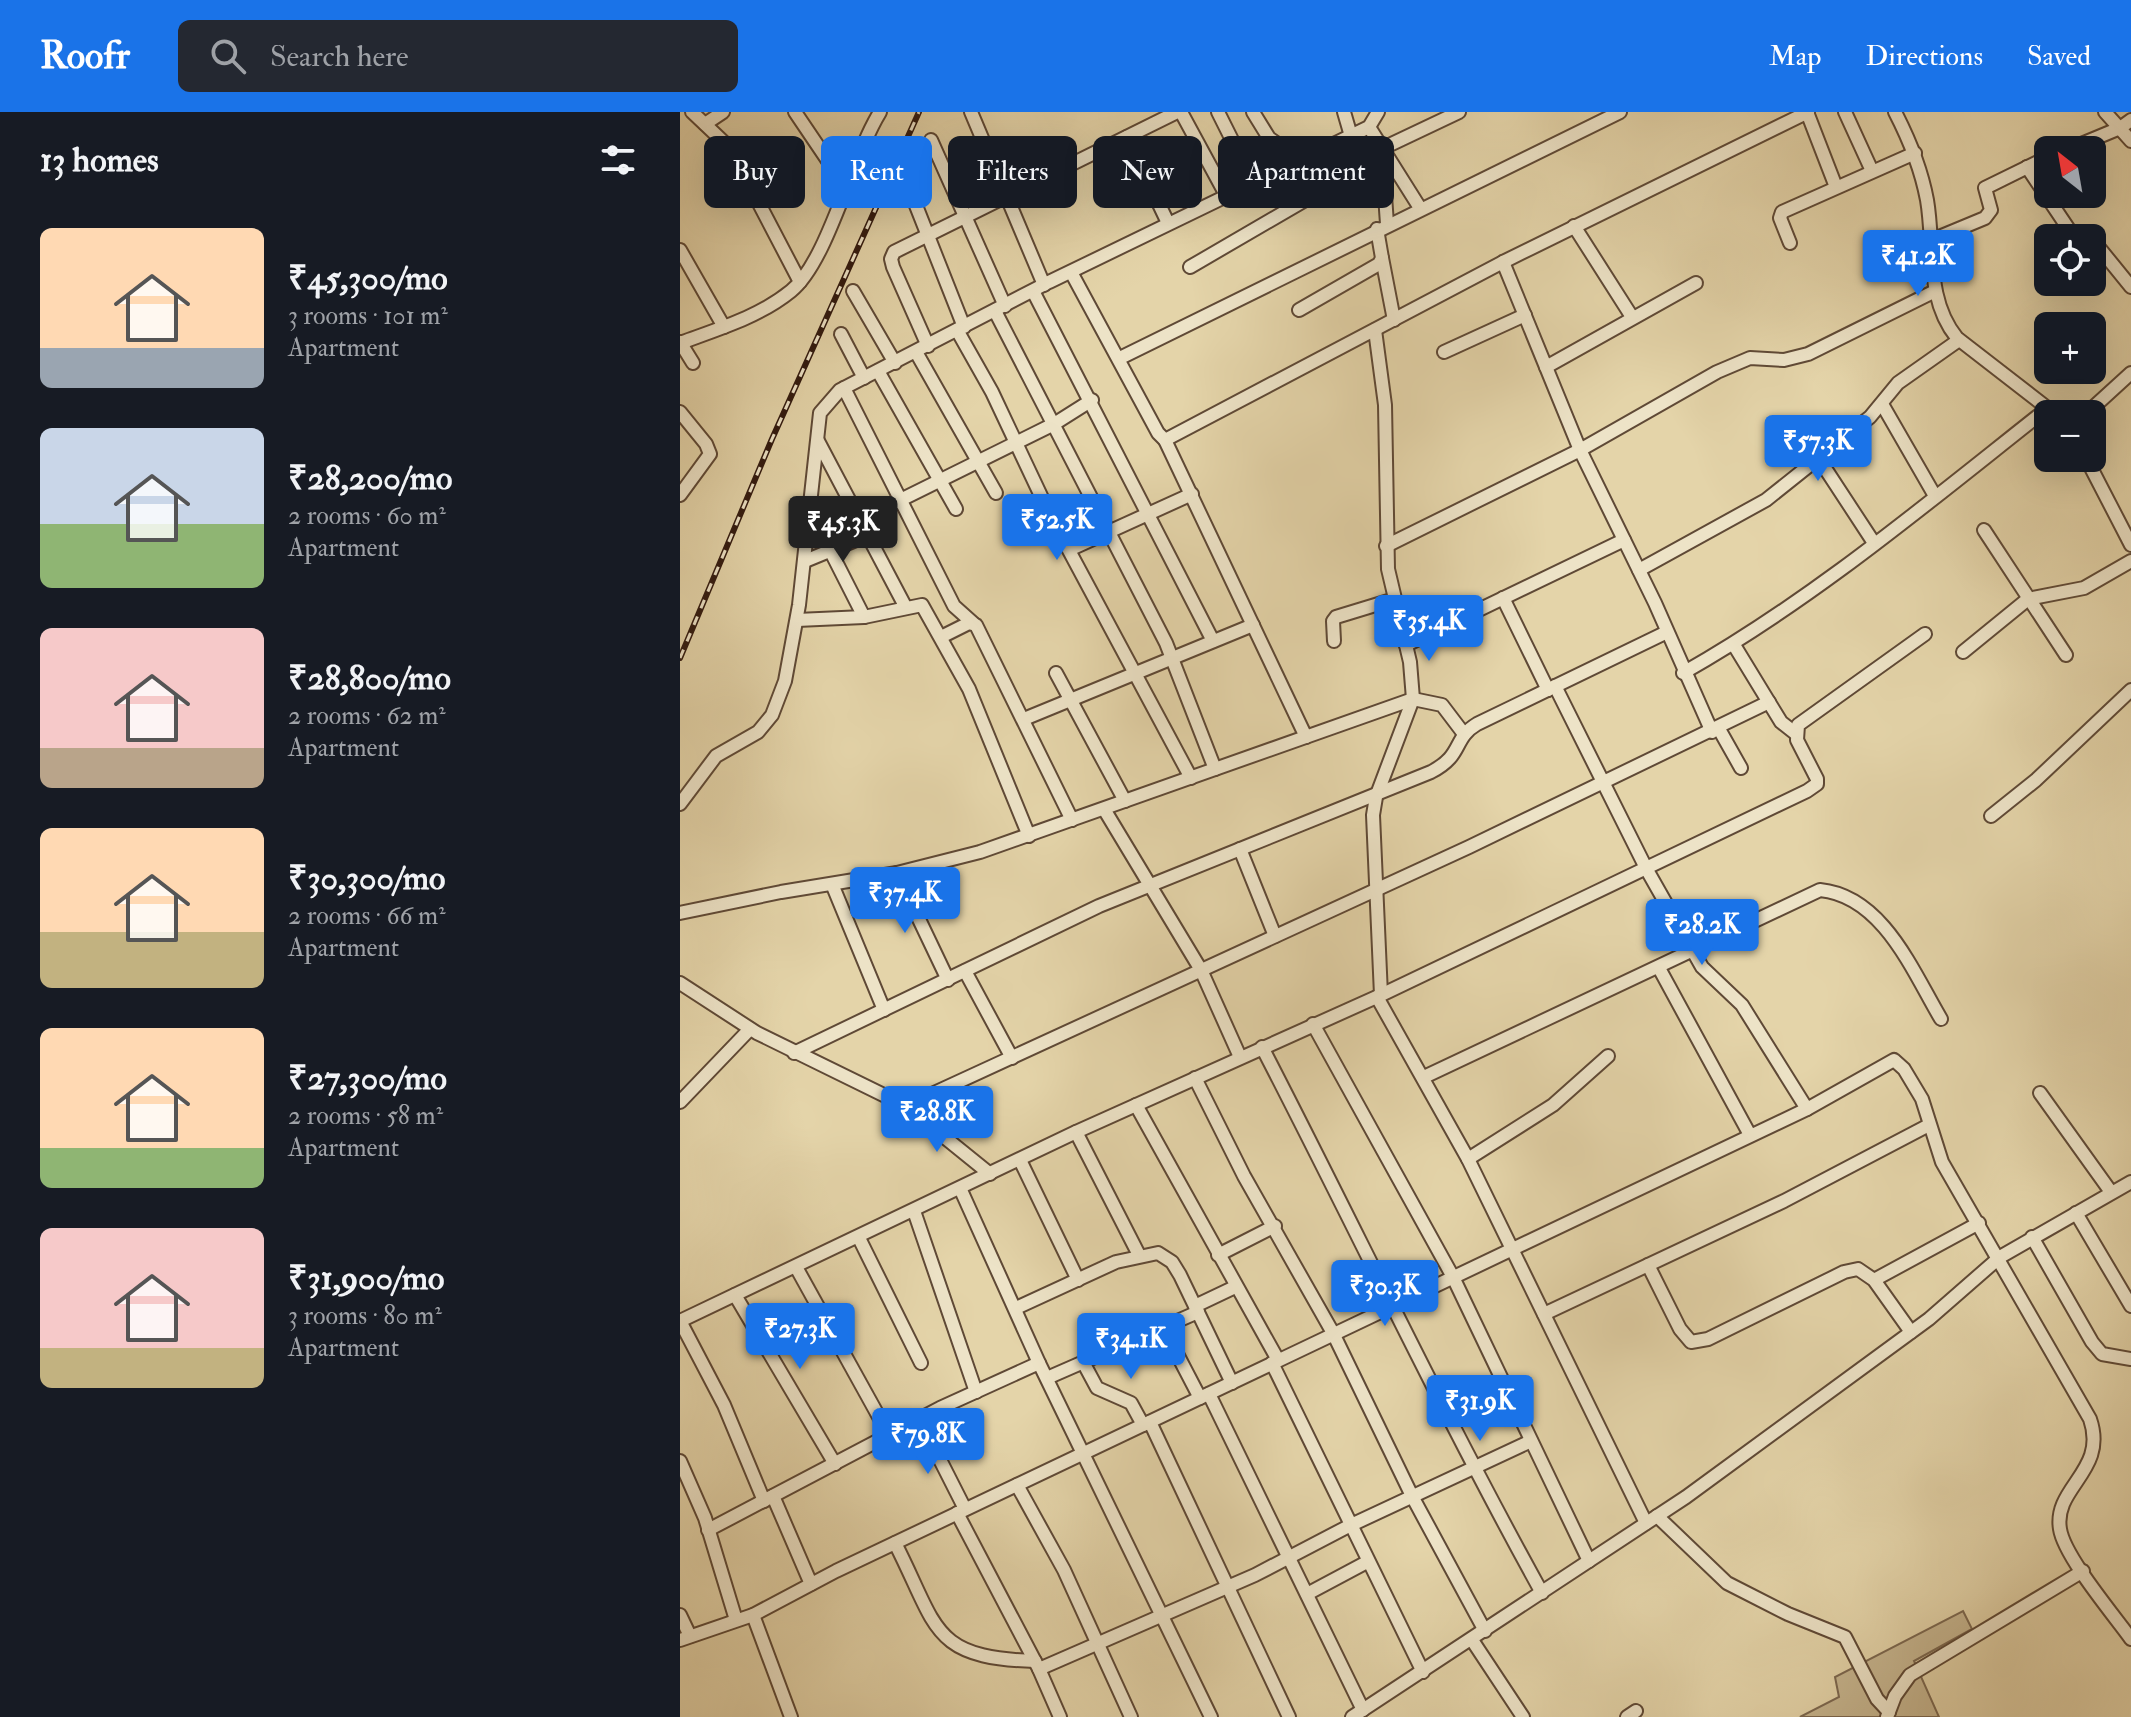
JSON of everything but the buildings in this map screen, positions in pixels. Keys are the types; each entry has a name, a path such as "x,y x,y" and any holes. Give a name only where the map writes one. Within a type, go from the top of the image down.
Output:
{"street":[{"path":"692,112 730,148 800,282"},
{"path":"705,124 723,112"},
{"path":"795,112 821,150"},
{"path":"867,136 880,112"},
{"path":"1129,136 1179,112 1218,181"},
{"path":"1218,112 1230,136"},
{"path":"1253,112 1268,136"},
{"path":"1344,112 1351,136 1369,127 1378,112"},
{"path":"1394,143 1459,112"},
{"path":"1120,358 1382,226 1620,112"},
{"path":"1165,440 1503,262 1807,112 1836,187"},
{"path":"1845,112 1872,171"},
{"path":"1895,112 1915,153 1927,201 1935,291 1947,326 1959,340 2037,400"},
{"path":"2105,112 2126,124 2131,141"},
{"path":"975,114 983,136"},
{"path":"2099,136 2126,124"},
{"path":"1369,127 1374,136"},
{"path":"932,142 966,216 1000,308 1054,424 1172,657 1215,769"},
{"path":"1790,243 1780,218 1782,212 1915,153"},
{"path":"1932,240 1985,218 1991,210 1985,188 2034,164"},
{"path":"2027,167 2065,224"},
{"path":"1394,169 1420,208"},
{"path":"680,804 716,756 758,732 772,715 785,681 805,561 820,413 828,400 844,388 1218,199"},
{"path":"693,363 680,343 763,310 800,282 817,256 836,208"},
{"path":"917,208 961,329 1050,515 1071,549 1191,778"},
{"path":"982,208 894,252 891,259 922,349 996,493"},
{"path":"1009,208 1039,288 1213,641"},
{"path":"1161,208 1168,223"},
{"path":"1190,267 1291,208"},
{"path":"1382,208 1382,258 1394,320"},
{"path":"1574,226 1632,317"},
{"path":"680,250 724,327"},
{"path":"2106,256 2131,287"},
{"path":"1299,310 1379,264 1382,258"},
{"path":"1503,262 1580,450 1639,570 1683,673 1741,768"},
{"path":"1071,272 1158,433 1165,440 1306,737"},
{"path":"1546,367 1696,283"},
{"path":"853,291 895,363"},
{"path":"1386,546 1580,450 1717,372 1750,358 1784,360 1808,354 1935,291"},
{"path":"1444,352 1525,315"},
{"path":"1375,330 1385,405 1386,546 1406,645 1413,699 1376,797 1373,835 1378,889 1379,996 1468,1159 1544,1314 1652,1520 1727,1583 1788,1614 1845,1637 1888,1714"},
{"path":"841,334 864,378"},
{"path":"1639,570 1756,506 1819,459 1882,404 1898,383 1959,340"},
{"path":"878,371 956,509"},
{"path":"2101,400 2131,373"},
{"path":"844,388 954,606 973,623 1024,719 1072,820"},
{"path":"860,520 1054,424 1092,400"},
{"path":"1882,404 1935,496"},
{"path":"680,412 706,444 710,454 680,495"},
{"path":"1683,673 1734,645 2034,423"},
{"path":"818,441 905,606"},
{"path":"1819,459 1874,543"},
{"path":"2093,472 2131,545"},
{"path":"1071,549 1192,494"},
{"path":"1984,530 2066,655"},
{"path":"805,561 868,535"},
{"path":"1406,645 1624,540"},
{"path":"830,550 864,617"},
{"path":"1963,652 2028,599 2084,588 2131,561"},
{"path":"1503,598 1647,870 1694,951 1708,974 1742,1005 1807,1109"},
{"path":"1334,641 1333,621 1336,617 1395,599"},
{"path":"797,620 864,617 905,606 922,605 979,711 1029,836"},
{"path":"941,637 973,623"},
{"path":"1024,719 1253,625"},
{"path":"794,1053 1061,923 1332,810 1376,797 1449,763 1464,734 1667,632"},
{"path":"1795,733 1809,713 1925,634"},
{"path":"811,1584 680,1321 1076,1132 1379,996 1647,870 1813,787 1817,779 1795,733 1785,726 1734,645"},
{"path":"1056,673 1125,801"},
{"path":"1991,816 2036,780 2131,690"},
{"path":"680,913 897,873 1029,836 1413,699 1442,705 1464,734"},
{"path":"906,1106 1603,784 1769,702"},
{"path":"1104,809 1201,970 1240,1057"},
{"path":"1240,849 1275,936"},
{"path":"897,873 948,980"},
{"path":"832,884 884,1010"},
{"path":"1424,1077 1659,968 1810,893 1832,891 1864,907 1882,926 1941,1019"},
{"path":"1659,968 1750,1135"},
{"path":"965,971 1012,1058"},
{"path":"680,983 750,1029 794,1053 906,1106 990,1174"},
{"path":"1313,1024 1453,1277 1589,1561"},
{"path":"680,1102 750,1029"},
{"path":"1262,1047 1395,1304 1472,1468 1542,1593"},
{"path":"1468,1159 1538,1116 1608,1056"},
{"path":"680,1615 685,1638 753,1615 961,1511 1807,1109 1894,1060 1912,1081 1937,1151 2077,1391 2095,1432 2093,1455 2063,1506 2059,1523 2067,1547 2131,1639"},
{"path":"1195,1078 1333,1333 1412,1496 1485,1631"},
{"path":"2040,1093 2111,1192"},
{"path":"1136,1105 1275,1362 1349,1526 1423,1672"},
{"path":"1544,1314 1784,1201 1929,1125"},
{"path":"1076,1132 1139,1255"},
{"path":"1020,1160 1078,1280"},
{"path":"1163,1327 1205,1396 1289,1557 1358,1714 1652,1520 1911,1332 2000,1257 2131,1182"},
{"path":"960,1188 1039,1363 1211,1717"},
{"path":"914,1211 976,1392"},
{"path":"2076,1213 2131,1306"},
{"path":"1874,1280 1979,1223"},
{"path":"1218,1255 1275,1226"},
{"path":"2032,1237 2092,1342 2102,1354 2131,1359"},
{"path":"859,1238 921,1363"},
{"path":"1016,1308 1139,1255 1158,1253 1172,1262 1232,1383"},
{"path":"1648,1265 1684,1335 1695,1343 1851,1270 1863,1271 1874,1280 1911,1332"},
{"path":"796,1267 889,1435"},
{"path":"1047,1378 1163,1327 1235,1287"},
{"path":"735,1295 835,1464"},
{"path":"1083,1362 1097,1388 1131,1403 1146,1423 1289,1717"},
{"path":"708,1530 889,1435 1039,1363"},
{"path":"911,1424 926,1432 1060,1717"},
{"path":"895,1543 944,1638 979,1657 1037,1665 1098,1643 1226,1588 1349,1526 1531,1441"},
{"path":"680,1461 708,1530 736,1620"},
{"path":"1017,1485 1098,1643 1131,1717"},
{"path":"1307,1594 1367,1562"},
{"path":"1888,1714 1901,1684 1910,1675 2083,1571"},
{"path":"753,1615 791,1717"},
{"path":"1472,1640 1523,1717"}],"shaded area":[{"path":"1963,1611 1972,1629 1914,1661 1939,1717 1800,1717 1839,1697 1835,1677"}],"railway":[{"path":"680,658 772,439 919,112"}]}
